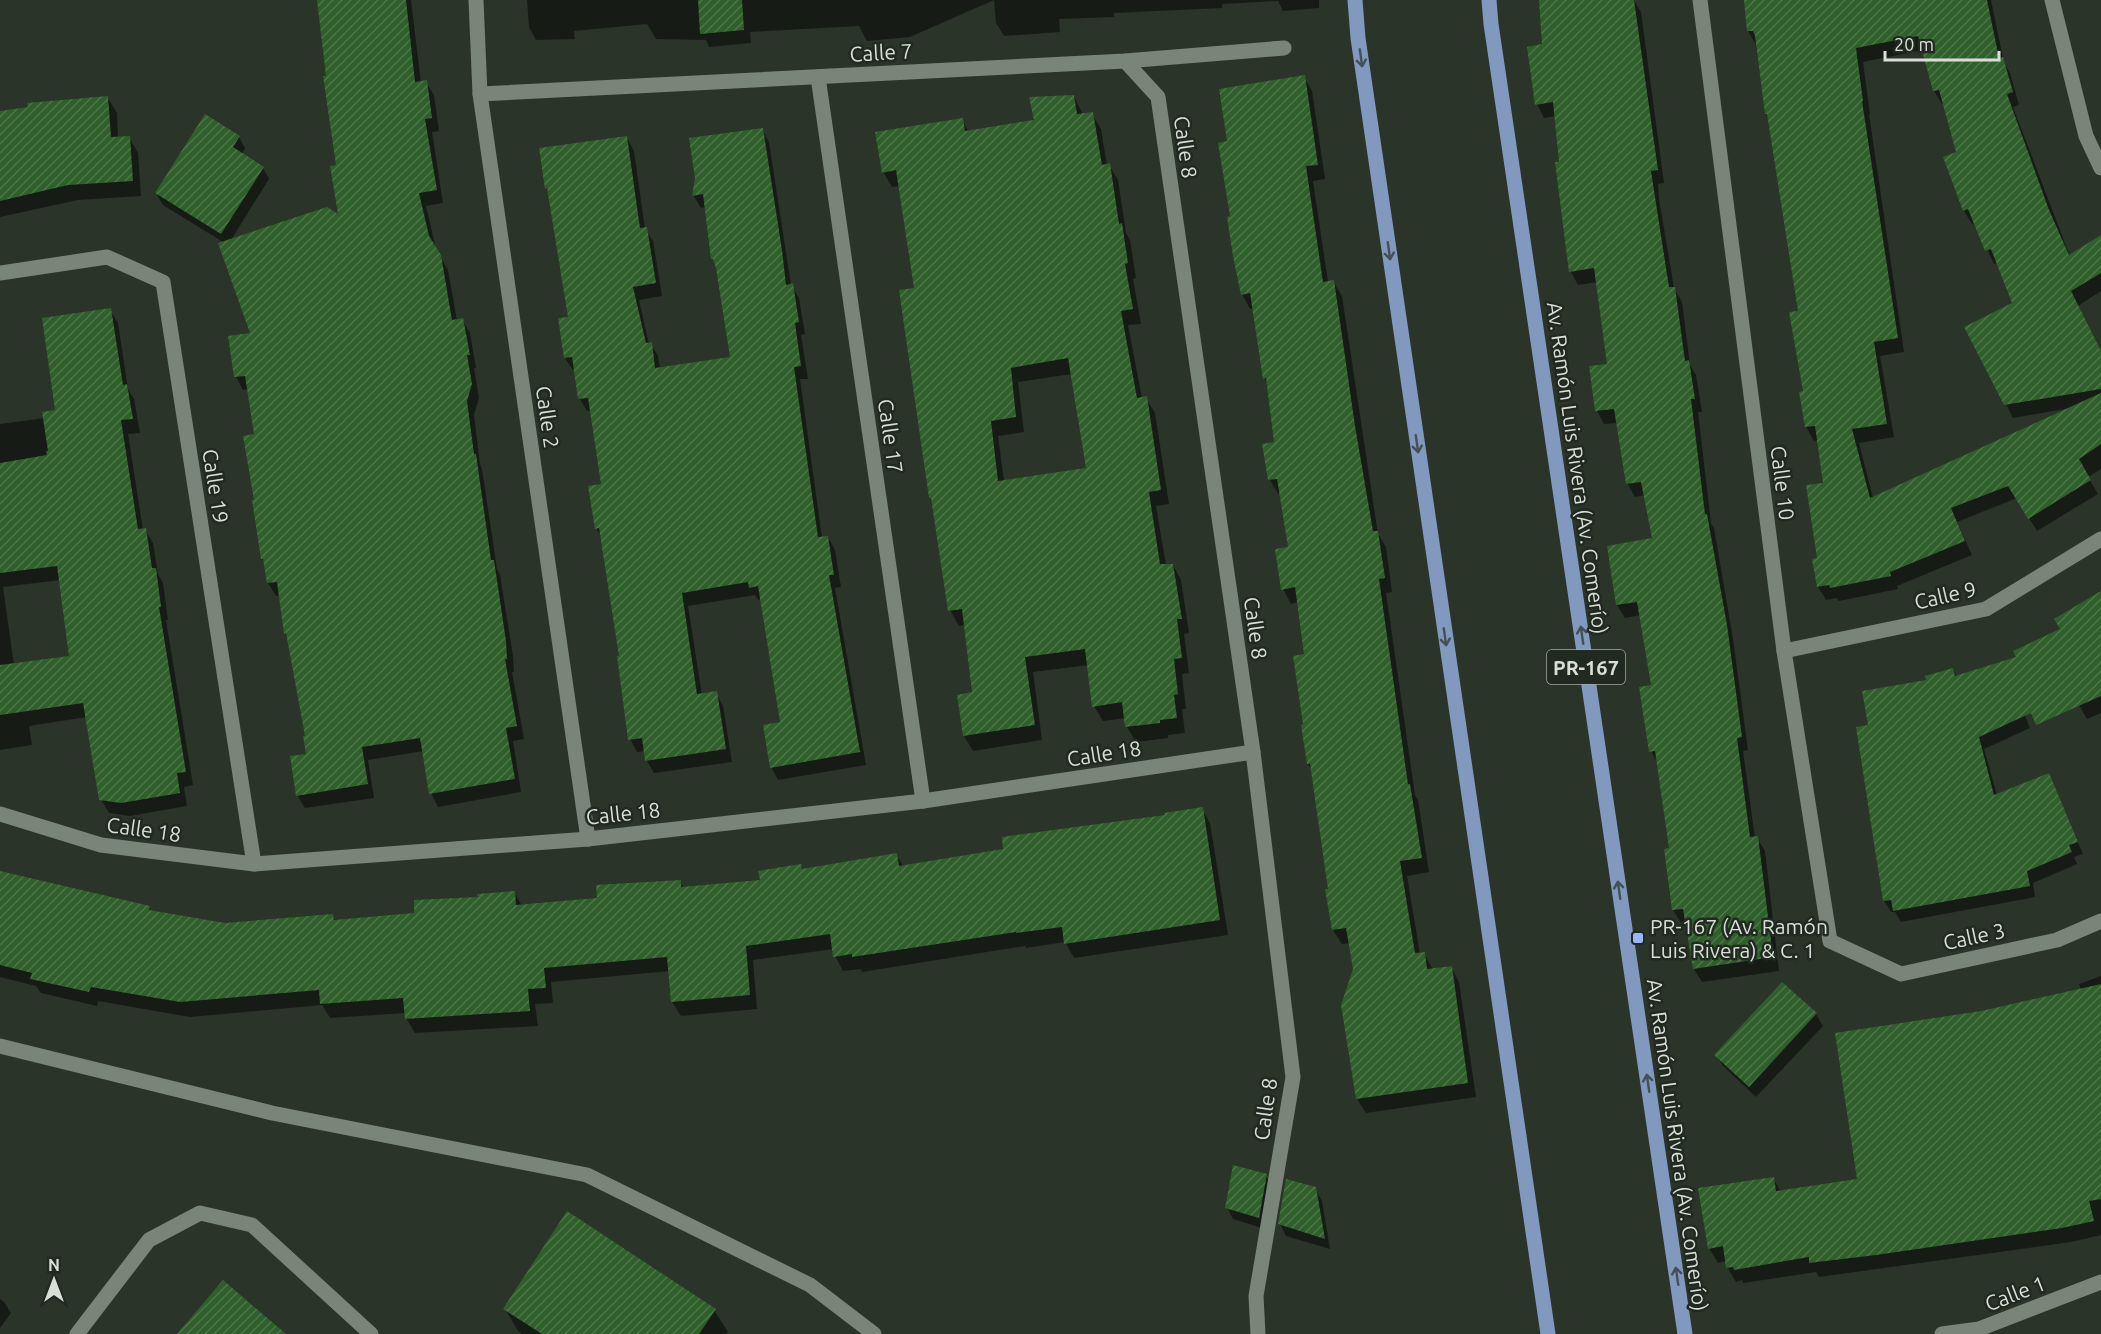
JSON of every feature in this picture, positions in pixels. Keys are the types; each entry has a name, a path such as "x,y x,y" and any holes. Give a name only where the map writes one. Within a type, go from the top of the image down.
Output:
{"main road":[{"path":"1355,0 1359,50 1548,1334"},
{"name":"Av. Ramón Luis Rivera (Av. Comerío)","path":"1490,0 1492,36 1685,1334"}],"street":[{"name":"Calle 2","path":"476,0 480,94 588,838"},
{"name":"Calle 10","path":"1700,0 1784,651 1830,941 1857,954"},
{"path":"2052,0 2086,136 2101,168"},
{"name":"Calle 7","path":"480,94 1125,61 1284,48"},
{"name":"Calle 8","path":"1125,61 1158,97 1253,752 1293,1077 1256,1296 1258,1334"},
{"name":"Calle 17","path":"818,77 923,801"},
{"name":"Calle 19","path":"0,273 107,257 163,282 254,864"},
{"name":"Calle 9","path":"1784,651 1986,609 2101,539"},
{"name":"Calle 18","path":"0,814 101,845 254,864 588,838 923,801 1253,752"},
{"name":"Calle 3","path":"1857,954 1900,974 2056,940 2101,921"},
{"path":"0,1046 272,1113 587,1175 810,1286 874,1334"},
{"path":"77,1334 149,1240 200,1213 252,1225 371,1334"},
{"name":"Calle 1","path":"1942,1334 1978,1329 2101,1282"}],"building":[{"path":"317,0 406,0 415,82 427,80 432,118 425,119 437,190 419,193 429,236 441,255 452,320 463,318 470,355 467,355 472,384 467,401 491,560 494,560 506,641 507,659 505,659 517,726 506,728 515,779 429,794 420,738 362,747 368,784 296,796 290,756 306,754 303,736 305,736 286,633 284,634 277,582 267,583 263,559 261,559 243,436 254,434 245,376 234,377 228,336 250,333 218,243 327,207 338,214 330,166 336,165 323,76 326,76"},
{"path":"698,0 742,0 744,30 700,34"},
{"path":"1539,0 1634,0 1658,170 1651,171 1669,287 1675,287 1685,361 1689,360 1695,399 1691,399 1705,514 1707,514 1727,625 1742,737 1737,738 1750,837 1758,836 1773,957 1693,969 1683,909 1672,910 1664,849 1669,848 1655,751 1649,752 1639,687 1651,685 1637,602 1616,605 1607,546 1652,538 1641,482 1626,484 1614,409 1595,411 1589,366 1607,364 1594,268 1569,272 1555,162 1559,162 1553,102 1535,105 1527,47 1542,44"},
{"path":"1744,0 1987,0 1999,58 2003,57 2013,92 2007,94 2049,210 2069,255 2101,235 2101,273 2071,291 2101,351 2101,389 2004,405 1964,327 2012,303 1991,249 1985,251 1968,209 1963,211 1943,157 1956,152 1939,90 1933,91 1918,36 1856,48 1898,338 1874,342 1887,424 1852,429 1870,498 2101,393 2101,444 2079,459 2091,480 2028,519 2008,486 1951,508 1965,541 1890,572 1891,576 1830,588 1829,585 1817,587 1812,559 1817,558 1806,485 1823,483 1815,426 1805,427 1799,392 1803,391 1789,312 1798,311 1767,114 1765,114 1755,36 1753,31 1747,31"},
{"path":"1305,75 1318,165 1306,166 1323,282 1334,280 1373,531 1378,531 1385,578 1379,579 1408,784 1410,784 1422,858 1400,861 1415,953 1425,952 1427,969 1452,966 1468,1083 1356,1099 1341,1005 1353,969 1346,928 1332,930 1325,889 1328,889 1310,764 1307,764 1301,725 1303,724 1293,656 1304,654 1295,587 1281,590 1275,549 1288,547 1277,479 1268,480 1262,444 1274,442 1266,378 1263,379 1250,293 1241,295 1233,256 1227,217 1230,216 1218,143 1227,141 1219,89"},
{"path":"1074,95 1077,114 1093,112 1102,165 1110,163 1119,224 1122,223 1128,263 1125,264 1133,309 1121,311 1137,398 1147,396 1161,490 1149,492 1160,564 1173,564 1182,619 1177,619 1182,658 1174,659 1178,694 1174,695 1177,718 1160,720 1160,723 1125,727 1122,702 1092,707 1085,649 1025,657 1035,725 963,736 957,695 972,692 962,609 948,611 899,290 914,288 896,170 882,173 875,132 963,118 965,131 1034,120 1029,97","holes":["1068,358 1086,468 998,481 991,421 1016,417 1011,368"]},
{"path":"108,96 111,137 130,136 133,181 68,185 0,201 0,111 28,107 27,103"},
{"path":"205,114 240,136 233,147 264,167 221,234 155,193"},
{"path":"763,128 786,285 793,283 799,322 795,323 801,366 794,367 818,537 828,536 834,575 829,575 860,752 770,768 763,725 780,722 758,586 749,588 748,582 682,593 697,694 717,691 726,749 645,761 642,738 628,740 617,656 619,656 599,528 595,529 588,486 601,484 588,398 578,399 572,357 564,358 558,318 568,317 539,148 627,136 640,228 647,227 656,283 633,287 646,343 652,342 655,368 730,357 716,268 711,259 703,194 692,196 695,178 689,138"},
{"path":"111,308 123,385 127,384 133,419 121,420 138,529 146,528 152,568 156,568 161,607 159,607 186,772 177,773 180,793 121,803 99,800 83,703 0,715 0,665 69,656 57,566 0,573 0,463 47,455 42,412 55,410 42,318"},
{"path":"2101,591 2101,696 2036,725 2031,713 1979,737 1994,795 2049,773 2078,842 2069,845 2072,852 2027,871 2030,886 1893,911 1891,900 1883,901 1856,727 1868,725 1862,691 1926,680 1925,676 1953,668 1955,676 2016,657 2013,651 2060,629 2054,619"},
{"path":"1203,807 1220,920 1064,944 1062,927 852,957 852,954 833,957 830,934 746,946 750,995 671,1002 667,957 544,968 546,988 528,989 530,1011 405,1019 403,998 320,1004 319,990 180,1002 91,987 89,992 30,979 32,973 0,965 0,871 150,906 149,910 225,923 333,914 334,920 414,913 414,900 478,897 477,894 515,891 516,905 597,898 596,885 681,880 681,887 760,880 758,871 801,864 802,869 897,853 899,866 1003,849 1002,837 1165,815 1164,813"},
{"path":"1782,982 1817,1013 1749,1087 1714,1055"},
{"path":"2101,984 2101,1199 2089,1201 2094,1221 2062,1228 1876,1255 1809,1263 1809,1257 1734,1270 1733,1267 1726,1268 1723,1246 1708,1249 1698,1188 1774,1177 1776,1191 1857,1179 1835,1033 1981,1011"},
{"path":"1233,1165 1267,1174 1259,1218 1225,1208"},
{"path":"1286,1179 1316,1187 1325,1239 1278,1224"},
{"path":"567,1211 716,1309 699,1334 542,1334 503,1309"},
{"path":"223,1280 253,1306 286,1334 177,1334"}],"place":[{"name":"PR-167 (Av. Ramón Luis Rivera) & C. 1","path":"1638,938"}]}
